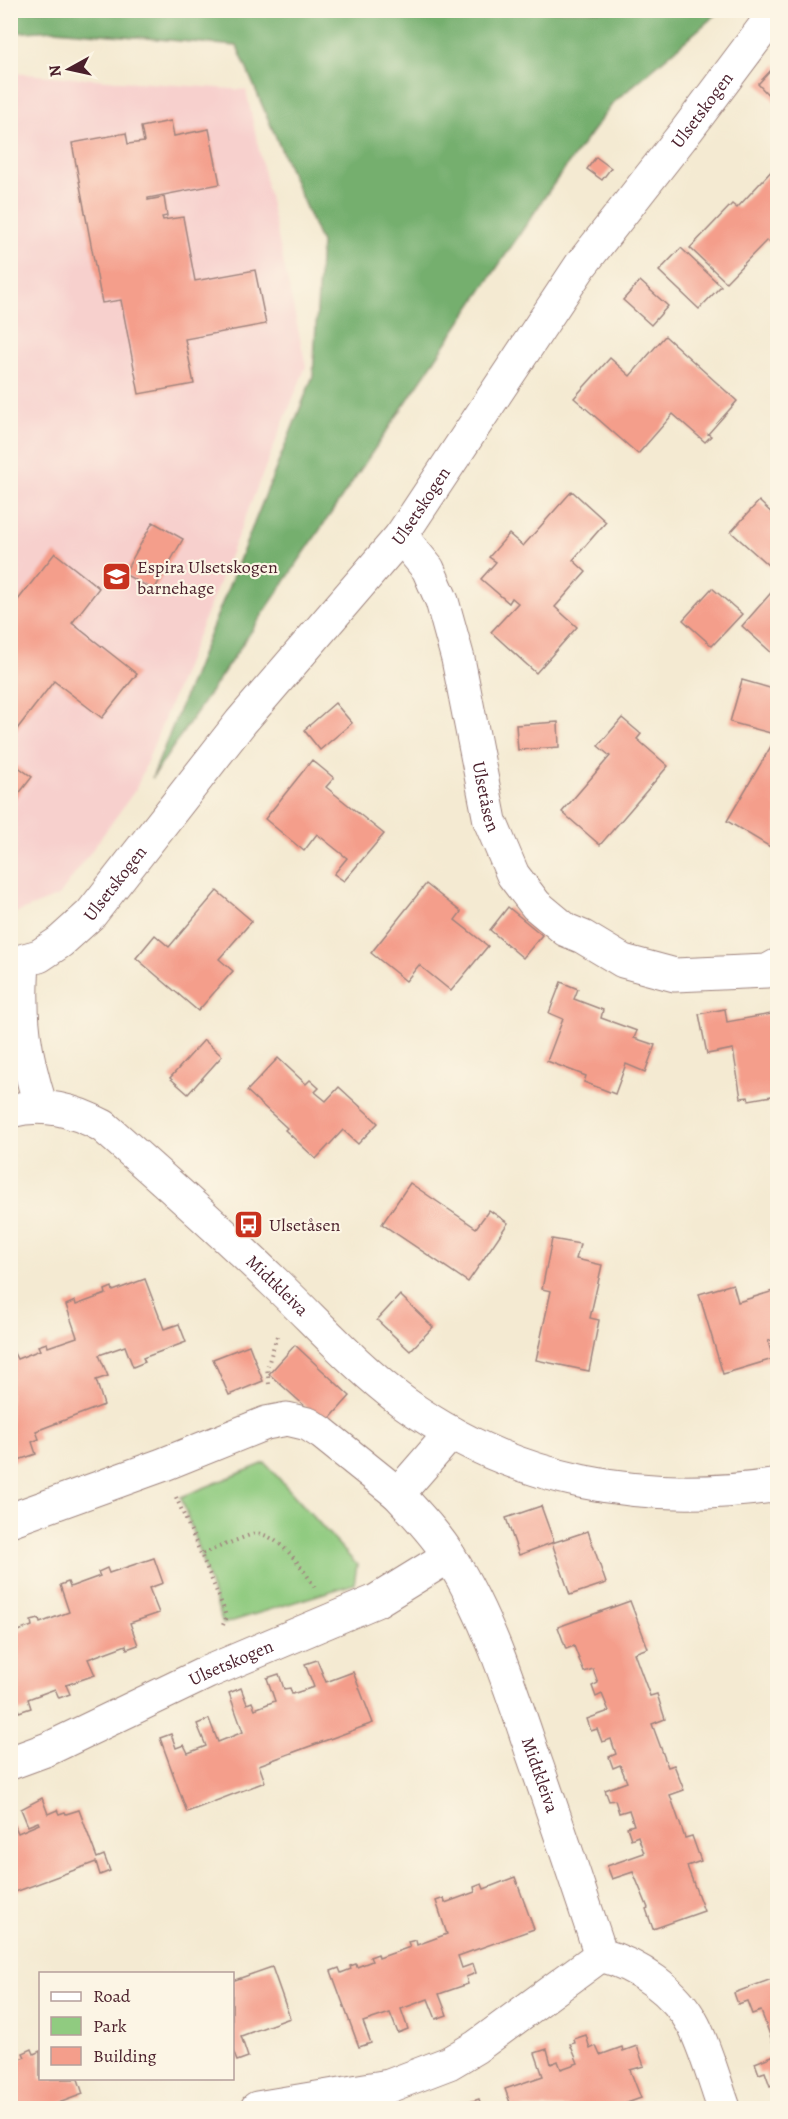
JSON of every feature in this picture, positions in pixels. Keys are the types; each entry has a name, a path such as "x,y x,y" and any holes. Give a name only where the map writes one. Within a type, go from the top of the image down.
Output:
{"street":[{"name":"Ulsetskogen","path":"17,963 39,956 60,942 91,914 241,722 401,536 581,265 777,10"},
{"name":"Ulsetåsen","path":"401,536 428,569 442,601 458,659 490,820 513,875 536,905 566,930 583,937 623,961 675,975 767,971 777,965"},
{"name":"Midtkleiva","path":"17,963 22,1034 32,1078 26,1109 59,1108 82,1115 103,1126 273,1281 355,1362 403,1401 451,1433 495,1456 581,1481 628,1490 673,1493 748,1490 777,1485"},
{"path":"10,1520 278,1420 287,1419 308,1424 322,1433 398,1494 451,1433"},
{"name":"Midtkleiva","path":"398,1494 427,1525 449,1556 470,1592 491,1638 518,1710 601,1955"},
{"name":"Ulsetskogen","path":"10,1763 48,1749 208,1672 376,1602 449,1556"},
{"path":"257,2109 389,2086 439,2067 476,2047 601,1955 621,1960 637,1970 658,1984 680,2005 694,2026 724,2109"}],"path":[{"path":"278,1334 267,1368 267,1380 278,1420"},
{"path":"162,1465 224,1609 225,1618 207,1659 208,1672"},
{"path":"201,1554 260,1533 281,1545 300,1566 333,1620"}],"shaded area":[{"name":"Espira Ulsetskogen barnehage","path":"10,73 246,90 306,366 136,789 59,896 11,915"}],"green space":[{"path":"11,10 720,11 613,103 557,179 152,778 313,376 321,243 237,46 55,30 11,33"},
{"path":"265,1463 357,1565 354,1584 223,1624 181,1497"}],"building":[{"path":"777,64 777,104 758,84"},
{"path":"171,121 174,136 209,129 220,184 148,198 148,200 164,197 167,216 162,217 163,220 183,217 195,281 255,270 266,324 185,339 194,384 139,394 121,300 102,303 72,143 126,133 128,144 144,142 141,127"},
{"path":"596,157 611,168 602,180 587,169"},
{"path":"777,165 777,237 771,244 767,240 726,282 690,248 732,204 737,208"},
{"path":"681,248 721,286 699,309 659,271"},
{"path":"640,281 668,306 651,325 623,300"},
{"path":"665,336 737,401 708,434 711,436 705,442 673,414 638,454 574,398 610,358 630,376"},
{"path":"572,491 606,522 573,560 586,572 555,607 577,627 536,673 491,632 518,603 512,598 509,603 481,579 496,562 489,557 509,534 523,546"},
{"path":"759,501 777,518 777,573 731,532"},
{"path":"153,522 183,539 154,590 124,574"},
{"path":"55,553 99,588 72,623 137,674 102,718 54,681 14,733 10,731 10,610"},
{"path":"777,586 777,651 774,655 742,626"},
{"path":"712,588 742,614 712,646 683,620"},
{"path":"742,680 777,690 777,722 774,734 730,722"},
{"path":"335,703 352,723 320,750 304,730"},
{"path":"622,718 641,734 637,739 668,766 600,845 562,812 610,756 598,746"},
{"path":"558,722 559,747 518,750 516,725"},
{"path":"777,736 777,851 727,821"},
{"path":"312,760 334,778 326,787 384,834 344,881 334,874 347,858 317,834 304,851 265,819"},
{"path":"10,761 32,777 10,805"},
{"path":"426,884 461,912 455,920 488,946 451,991 419,965 406,981 371,953"},
{"path":"217,891 252,921 219,959 233,971 198,1011 136,958 155,935 169,947"},
{"path":"508,907 542,935 523,958 490,930"},
{"path":"561,982 578,989 574,999 603,1010 601,1018 637,1031 634,1038 655,1045 645,1072 626,1064 615,1094 584,1082 586,1076 547,1061 563,1019 549,1013"},
{"path":"725,1009 727,1022 777,1013 777,1095 749,1100 748,1097 741,1098 733,1049 707,1054 699,1014"},
{"path":"204,1040 222,1056 188,1094 170,1078"},
{"path":"278,1058 306,1084 310,1080 319,1088 315,1092 326,1101 339,1087 378,1123 358,1144 343,1130 316,1159 247,1091"},
{"path":"410,1183 476,1228 489,1210 508,1223 468,1282 382,1224"},
{"path":"552,1239 580,1244 576,1259 602,1265 590,1318 599,1320 589,1371 536,1360 551,1291 542,1289"},
{"path":"145,1279 164,1329 179,1324 186,1342 143,1358 145,1362 133,1367 125,1346 99,1355 108,1376 96,1380 104,1405 36,1431 39,1439 32,1442 36,1454 10,1463 10,1345 17,1359 40,1350 38,1346 47,1343 48,1347 77,1337 66,1305 75,1301 76,1305 106,1294 105,1290 112,1287 113,1291"},
{"path":"733,1284 738,1302 777,1290 777,1339 768,1341 773,1359 723,1374 699,1294"},
{"path":"400,1295 433,1327 410,1351 377,1320"},
{"path":"249,1345 263,1381 229,1395 213,1359"},
{"path":"295,1345 350,1396 325,1424 269,1374"},
{"path":"541,1506 554,1542 519,1555 506,1518"},
{"path":"588,1531 606,1583 570,1595 552,1543"},
{"path":"154,1558 163,1583 149,1588 159,1613 130,1623 138,1645 127,1649 126,1645 88,1659 95,1675 66,1685 70,1694 59,1698 55,1689 28,1699 31,1708 19,1712 12,1692 10,1693 10,1634 32,1626 31,1621 39,1619 40,1623 69,1612 60,1585 68,1582 70,1587 100,1576 98,1572 107,1568 109,1573"},
{"path":"630,1601 648,1648 634,1653 650,1696 657,1694 665,1719 652,1724 668,1767 674,1765 684,1790 670,1795 685,1838 692,1836 701,1861 687,1866 704,1911 653,1929 646,1909 648,1908 633,1872 612,1879 607,1866 644,1853 638,1836 631,1839 627,1827 634,1825 629,1810 619,1813 615,1800 609,1801 605,1790 627,1782 620,1765 613,1768 609,1757 616,1754 611,1739 602,1742 597,1729 591,1731 587,1719 609,1711 602,1694 596,1697 592,1686 598,1683 593,1669 584,1672 574,1646 566,1649 558,1627"},
{"path":"317,1660 326,1682 353,1672 373,1723 259,1765 265,1782 187,1812 160,1738 171,1734 176,1748 184,1745 188,1753 206,1746 197,1724 209,1719 218,1742 243,1732 229,1693 241,1688 247,1704 252,1702 255,1709 275,1701 267,1678 279,1674 284,1689 290,1688 292,1694 314,1687 305,1664"},
{"path":"42,1798 48,1814 57,1810 59,1814 65,1812 66,1814 79,1810 97,1858 104,1855 110,1871 100,1875 96,1862 10,1894 10,1828 15,1826 18,1833 39,1824 38,1822 28,1826 21,1809"},
{"path":"515,1877 534,1929 458,1956 462,1968 473,1964 476,1973 466,1977 468,1984 439,1994 447,2015 436,2019 428,1999 401,2009 408,2029 398,2033 390,2013 363,2022 371,2043 359,2047 331,1971 339,1968 341,1973 351,1969 350,1966 356,1964 357,1967 372,1961 370,1957 378,1954 379,1958 410,1947 408,1942 416,1940 417,1945 447,1934 436,1901 444,1898 445,1903 475,1892 474,1887 482,1884 484,1889"},
{"path":"272,1967 290,2018 241,2036 248,2057 237,2061 234,2054 234,1980"},
{"path":"777,1977 777,2054 761,2011 752,2014 747,2001 738,2004 734,1993"},
{"path":"586,2035 590,2049 596,2046 600,2055 622,2047 623,2051 637,2046 644,2066 630,2070 641,2098 613,2108 512,2108 505,2089 543,2076 535,2053 547,2049 551,2064 558,2061 561,2069 578,2063 570,2044 575,2043 574,2039"},
{"path":"32,2049 34,2054 39,2052 39,2080 78,2080 83,2094 56,2104 57,2108 10,2108 10,2062 25,2057 23,2053"},
{"path":"777,2054 777,2083 770,2086 765,2072 759,2074 755,2063"},
{"path":"479,2099 482,2108 470,2108 467,2103"}],"place":[{"name":"Espira Ulsetskogen barnehage","path":"116,577"},
{"name":"Ulsetåsen","path":"248,1225"}]}
